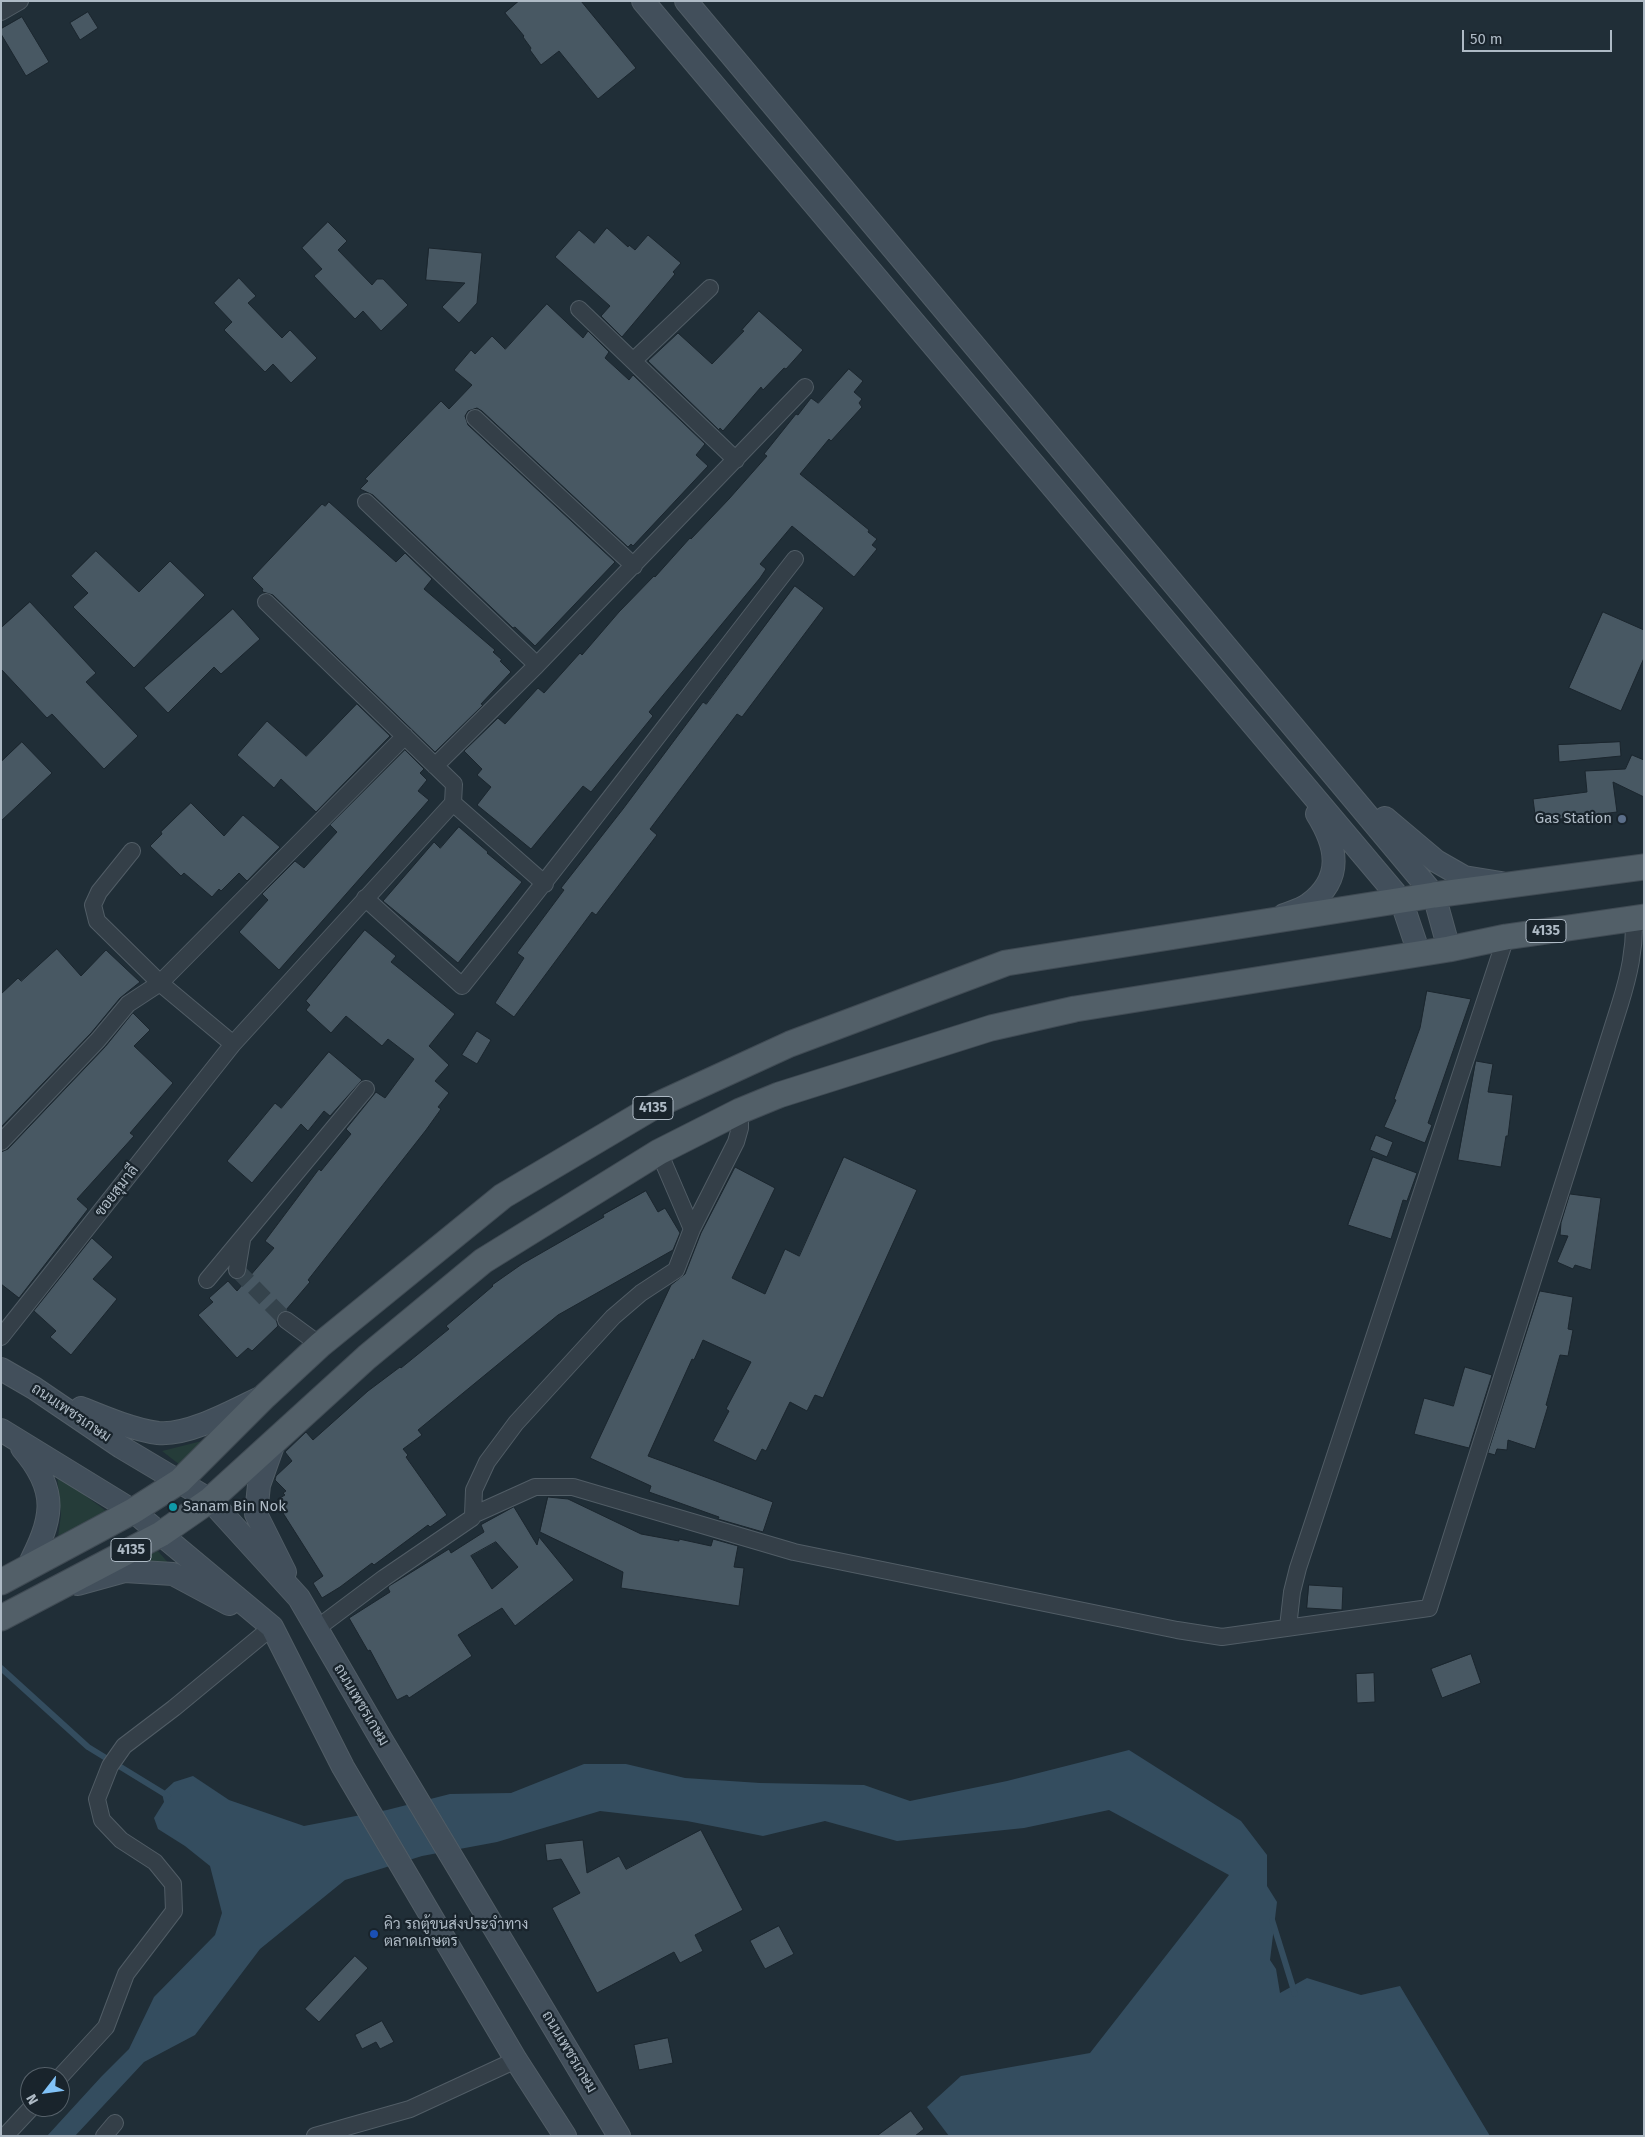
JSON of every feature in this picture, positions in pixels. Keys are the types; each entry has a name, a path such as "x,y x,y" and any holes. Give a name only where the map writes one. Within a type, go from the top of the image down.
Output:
{"main road":[{"path":"643,1 1401,900 1419,953"},
{"path":"686,1 1434,895 1450,949"},
{"path":"1306,741 1400,832 1436,862 1464,876 1510,885"},
{"path":"1267,922 1308,905 1321,892 1334,870 1334,848 1327,829 1282,759"},
{"name":"4135","path":"1,1582 27,1570 133,1511 180,1481 265,1396 320,1345 502,1196 655,1106 790,1044 1006,963 1434,895 1644,867"},
{"name":"4135","path":"1,1618 161,1534 210,1500 367,1357 483,1262 659,1152 740,1111 788,1092 991,1028 1075,1008 1450,949 1506,937 1639,918"},
{"name":"ถนนเพชรเกษม","path":"1,1369 34,1388 121,1447 210,1500 299,1598 381,1739 619,2136"},
{"path":"34,1388 108,1420 159,1433 196,1428 265,1396"},
{"path":"7,1434 133,1511 272,1627 343,1767 516,2060 565,2136"},
{"path":"7,1434 33,1460 47,1486 50,1503 39,1545 27,1570"},
{"path":"275,1440 259,1485 256,1514 299,1598"},
{"path":"48,1593 125,1571 173,1574 272,1627"}],"street":[{"path":"1,12 20,1"},
{"path":"633,362 710,288"},
{"path":"579,309 736,460"},
{"path":"435,766 634,566 805,387"},
{"path":"475,418 634,566"},
{"path":"366,502 537,665"},
{"path":"365,898 462,986 544,884 795,559"},
{"path":"266,602 454,784 453,802 544,884"},
{"path":"1,1142 98,1040 128,1004 160,983 405,736"},
{"name":"ซอยสุมาลี","path":"1,1337 232,1044 453,802"},
{"path":"132,851 99,892 93,905 97,920 160,983 232,1044"},
{"path":"316,1629 384,1578 472,1518 473,1515 535,1488 573,1487 794,1552 1176,1630 1222,1637 1429,1608 1623,996 1632,965 1639,918"},
{"path":"1288,1627 1292,1592 1298,1568 1506,937"},
{"path":"208,1280 366,1089"},
{"path":"473,1515 474,1490 487,1462 516,1422 613,1317 641,1293 676,1270 692,1229 736,1142 740,1128 740,1111"},
{"path":"659,1152 692,1229"},
{"path":"237,1270 242,1240"},
{"path":"286,1320 320,1345"},
{"path":"69,2067 106,2027 126,1974 174,1911 173,1884 155,1862 121,1840 102,1820 97,1799 110,1766 124,1746 174,1708 272,1627"},
{"path":"315,2136 410,2109 516,2060"},
{"path":"5,2136 23,2117"},
{"path":"104,2136 115,2123"}],"green space":[{"path":"206,1440 180,1465 162,1451"},
{"path":"57,1475 109,1513 58,1537 61,1515"},
{"path":"157,1550 171,1566 130,1566"}],"water":[{"path":"1129,1750 1241,1821 1267,1855 1267,1886 1277,1902 1270,1960 1276,1969 1280,1993 1307,1978 1361,1995 1400,1986 1490,2136 949,2136 927,2107 961,2076 1090,2053 1229,1875 1109,1810 1024,1828 897,1841 825,1821 763,1836 687,1821 600,1811 497,1842 422,1856 345,1880 260,1949 195,2035 144,2062 75,2136 47,2136 64,2117 70,2117 70,2111 129,2049 154,1997 215,1935 222,1913 210,1866 185,1846 158,1829 154,1818 164,1802 162,1793 174,1782 193,1776 229,1800 304,1826 387,1810 450,1794 511,1793 584,1764 626,1764 685,1778 760,1783 864,1785 910,1801 1007,1781"}],"building":[{"path":"519,1 581,1 636,68 598,99 559,51 541,65 530,50 531,48 524,36 505,13"},
{"path":"88,12 98,28 80,40 70,23"},
{"path":"22,17 49,62 26,76 1,34 1,29"},
{"path":"328,222 347,241 338,250 372,285 377,279 383,279 408,305 381,331 363,311 355,319 314,276 322,269 302,248"},
{"path":"607,228 628,247 629,245 635,250 648,235 681,263 673,272 675,274 622,337 601,316 610,306 555,257 579,230 594,243"},
{"path":"429,248 482,253 477,303 459,323 442,307 465,283 426,280"},
{"path":"239,278 256,296 248,303 282,338 290,330 317,358 291,383 273,364 265,372 224,330 232,322 214,303"},
{"path":"547,304 583,338 588,331 609,352 605,358 629,380 633,375 705,444 696,455 708,466 633,546 631,544 628,547 482,411 477,408 468,411 465,416 468,425 615,562 535,646 515,627 513,628 373,495 360,489 368,481 365,479 441,401 449,409 472,385 454,370 471,350 475,354 492,336 505,349"},
{"path":"759,311 803,350 763,390 761,387 723,431 720,428 719,430 648,361 678,333 712,364 744,331 742,330"},
{"path":"849,369 863,381 854,392 862,399 859,403 862,407 831,441 829,439 800,474 869,530 868,532 877,539 872,545 877,549 854,577 792,526 760,564 766,569 760,578 649,712 653,716 591,792 583,786 531,849 477,805 491,787 477,775 482,769 464,751 498,718 505,724 538,688 544,693 580,653 582,655 619,612 729,499 767,456 764,454 811,398 818,403"},
{"path":"329,502 396,562 405,553 432,579 424,589 495,650 493,652 511,672 481,704 483,705 435,752 273,595 263,592 263,589 252,578 322,504 325,506"},
{"path":"96,551 139,592 170,561 205,595 134,668 73,607 88,593 71,576"},
{"path":"795,586 824,608 742,717 737,714 650,829 657,835 596,915 592,912 514,1017 495,1003 524,958 517,953 564,890 561,888 703,702 706,704"},
{"path":"30,602 96,673 86,682 138,736 104,769 52,714 47,718 1,669 1,628"},
{"path":"233,609 260,639 221,674 214,667 168,713 144,688"},
{"path":"1603,612 1644,630 1644,658 1621,711 1569,688"},
{"path":"357,704 390,736 316,812 281,779 274,788 237,755 267,721 306,756"},
{"path":"22,742 52,773 1,821 1,762"},
{"path":"1620,742 1621,756 1559,762 1558,745"},
{"path":"405,750 424,769 420,773 427,780 418,791 429,800 279,970 239,932 268,900 262,894 295,861 304,868 337,832 330,825"},
{"path":"1632,755 1644,760 1644,797 1613,782 1617,812 1536,822 1533,799 1587,792 1585,771 1625,769"},
{"path":"191,803 224,836 243,815 280,847 247,881 239,873 212,897 184,873 181,876 150,846 162,834 161,832"},
{"path":"459,827 522,882 458,963 383,901 434,842 440,848"},
{"path":"365,930 396,956 391,962 455,1014 429,1046 449,1065 435,1081 449,1093 438,1107 441,1109 426,1130 308,1280 310,1282 286,1310 278,1314 276,1319 278,1326 252,1351 248,1348 237,1358 198,1315 213,1302 209,1298 228,1281 237,1291 274,1248 265,1241 319,1169 321,1171 351,1134 346,1129 376,1092 385,1098 414,1059 388,1039 382,1046 346,1016 331,1033 306,1010 310,1005 306,1001"},
{"path":"57,949 81,976 106,950 140,982 120,998 91,1033 1,1127 1,994 18,978 21,981"},
{"path":"1427,991 1471,999 1428,1123 1432,1125 1425,1143 1384,1127 1396,1100 1394,1099 1420,1028"},
{"path":"133,1013 150,1030 134,1046 173,1083 130,1133 134,1136 77,1199 88,1209 19,1298 1,1284 1,1152 8,1149 105,1047"},
{"path":"477,1031 491,1040 477,1064 462,1055"},
{"path":"329,1052 362,1080 330,1116 324,1111 308,1131 301,1124 252,1183 227,1161 275,1103 281,1108"},
{"path":"1476,1061 1493,1064 1488,1092 1513,1095 1508,1136 1506,1136 1501,1167 1458,1160"},
{"path":"1376,1135 1393,1142 1387,1157 1370,1150"},
{"path":"844,1157 917,1190 823,1398 815,1395 807,1411 790,1402 766,1451 762,1449 756,1461 713,1441 729,1411 726,1409 751,1362 703,1340 694,1360 692,1359 648,1456 773,1502 763,1532 718,1519 719,1517 649,1492 651,1486 590,1458 671,1285 685,1274 701,1233 735,1167 775,1188 732,1278 765,1294 785,1249 799,1256"},
{"path":"1373,1157 1417,1173 1407,1201 1403,1200 1391,1239 1348,1225"},
{"path":"646,1191 658,1212 665,1208 680,1233 673,1250 558,1315 418,1430 422,1435 403,1449 408,1455 406,1457 447,1515 430,1527 428,1525 374,1565 372,1563 322,1598 313,1583 323,1576 283,1513 285,1511 278,1499 285,1495 283,1493 286,1491 275,1480 276,1476 292,1461 285,1452 306,1432 313,1440 368,1391 401,1368 449,1329 446,1326 492,1285 522,1264"},
{"path":"1570,1194 1601,1198 1591,1270 1575,1265 1573,1269 1557,1262 1568,1236 1560,1235 1561,1223"},
{"path":"92,1238 113,1257 93,1279 117,1299 71,1355 50,1337 56,1331 34,1311"},
{"path":"1540,1291 1573,1297 1568,1329 1573,1330 1568,1356 1560,1355 1546,1405 1548,1406 1535,1449 1508,1440 1507,1450 1497,1449 1495,1455 1488,1453"},
{"path":"1465,1367 1492,1375 1469,1448 1414,1434 1424,1398 1453,1406"},
{"path":"548,1497 568,1499 641,1534 711,1546 713,1539 738,1546 734,1567 744,1568 739,1606 621,1588 623,1572 540,1532"},
{"path":"514,1507 537,1545 539,1537 574,1580 515,1626 502,1608 458,1635 472,1656 409,1698 407,1695 397,1700 370,1650 368,1651 349,1618 390,1592 389,1586 449,1549 451,1553 484,1532 481,1525","holes":["496,1542 518,1567 492,1589 471,1556"]},
{"path":"1309,1585 1343,1587 1342,1610 1307,1608"},
{"path":"1471,1654 1481,1683 1442,1698 1431,1669"},
{"path":"1374,1673 1375,1702 1357,1703 1356,1674"},
{"path":"701,1830 743,1910 695,1935 703,1951 680,1963 674,1952 597,1993 552,1908 580,1893 561,1859 547,1861 545,1844 583,1840 587,1873 619,1856 626,1869"},
{"path":"779,1926 794,1954 765,1969 750,1941"},
{"path":"355,1956 368,1968 319,2022 305,2009"},
{"path":"382,2021 394,2042 380,2049 376,2042 362,2049 355,2035"},
{"path":"668,2038 673,2063 639,2070 634,2045"},
{"path":"911,2111 924,2129 915,2136 877,2136"}],"waterway":[{"path":"1,1668 88,1747 168,1796"},
{"path":"1272,1920 1295,1994"}],"tunnel":[{"path":"237,1270 286,1320"}],"place":[{"name":"Gas Station","path":"1622,819"},
{"name":"Sanam Bin Nok","path":"173,1507"},
{"name":"คิว รถตู้ขนส่งประจำทาง ตลาดเกษตร","path":"374,1934"}]}
